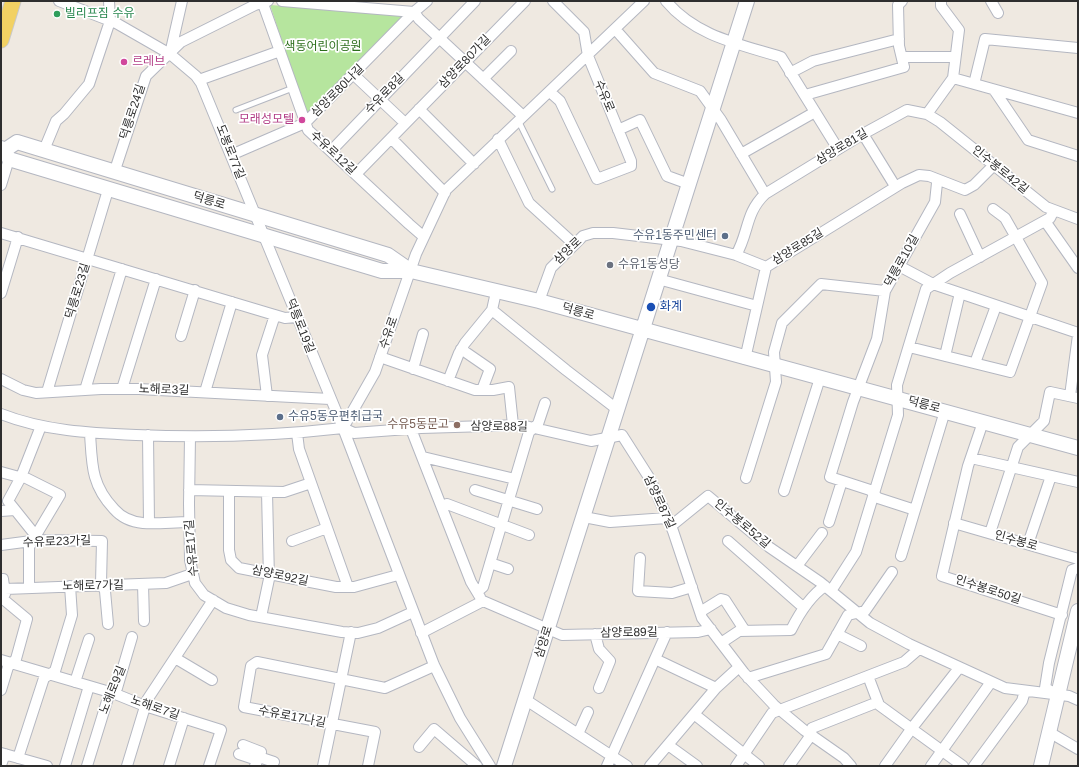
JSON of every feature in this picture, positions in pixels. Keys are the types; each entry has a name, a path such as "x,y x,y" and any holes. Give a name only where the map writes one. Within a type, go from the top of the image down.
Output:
{"main road":[{"path":"1,40 13,1"},
{"name":"삼양로","path":"504,766 618,410 669,241 689,184 747,1"},
{"name":"덕릉로","path":"411,271 388,255 260,225 238,229 108,190 5,152 17,142 44,150 114,173 260,225 382,270 411,271 538,301 745,359 897,398 1078,448"},
{"path":"1041,766 1078,610"}],"street":[{"name":"도봉로77길","path":"59,1 110,21 170,54 199,80 260,225"},
{"path":"44,150 56,121 64,114 89,84 110,21 109,1"},
{"path":"170,54 182,1"},
{"name":"덕릉로24길","path":"114,173 146,76 181,42 264,1"},
{"name":"수유로12길","path":"264,1 308,130 424,237"},
{"path":"282,1 414,12 521,118"},
{"path":"414,12 415,1"},
{"name":"삼양로80나길","path":"231,154 305,123 354,75 414,12 427,1"},
{"name":"수유로8길","path":"331,151 475,1"},
{"name":"삼양로80가길","path":"356,174 525,1"},
{"name":"수유로","path":"550,92 560,101 597,179 631,166 631,161 588,56 584,32 553,1"},
{"name":"수유로","path":"343,428 375,372 424,237 445,193 498,139 550,92 644,1"},
{"path":"666,1 689,23 718,38 781,57 838,149"},
{"path":"902,1 898,5 899,39 903,62"},
{"path":"927,114 953,78 958,30 941,6 941,1"},
{"path":"992,1 998,13"},
{"path":"615,29 654,73 700,91 765,194"},
{"path":"790,73 813,61 899,39"},
{"path":"974,84 985,39 1078,48"},
{"path":"199,80 280,51"},
{"path":"483,79 511,51"},
{"path":"805,95 903,62 955,57"},
{"path":"354,75 405,123"},
{"path":"953,78 1078,112"},
{"path":"994,90 1028,140 1078,156"},
{"path":"419,109 474,164"},
{"name":"삼양로81길","path":"736,255 741,247 755,204 765,194 863,134 907,110 927,114"},
{"path":"741,154 815,112"},
{"name":"인수봉로42길","path":"927,114 940,122 1046,207 1078,219"},
{"path":"618,130 640,120 667,176 689,184"},
{"path":"863,134 895,186"},
{"path":"391,138 445,193"},
{"path":"498,139 529,203 574,244"},
{"path":"1,185 5,152"},
{"name":"삼양로85길","path":"669,241 681,241 736,255 766,267 895,186 919,175 929,176 965,190 974,185 994,165"},
{"name":"덕릉로10길","path":"842,481 830,477 859,388 877,339 885,291 935,202 937,183"},
{"name":"덕릉로23길","path":"47,392 108,190"},
{"path":"909,347 1010,372 1042,283 1015,238 1005,218 993,209"},
{"path":"721,643 739,631 791,630 804,608 820,590 828,589 856,552 898,415 897,385 926,289 1050,218 1054,210"},
{"path":"960,214 980,257"},
{"path":"1045,221 1078,268"},
{"name":"덕릉로19길","path":"260,225 296,317 343,428"},
{"path":"1,233 285,318 296,317"},
{"name":"삼양로","path":"538,301 551,268 583,236 613,233 669,241"},
{"path":"1,293 18,237"},
{"path":"899,266 933,284 1078,334 1074,397 1050,392 1044,421 1028,435 1018,447 1010,467 990,533"},
{"path":"745,359 766,267"},
{"path":"84,390 122,269"},
{"path":"122,389 156,279"},
{"path":"658,279 757,306"},
{"path":"746,478 776,382 774,352 782,323 821,284 885,291"},
{"path":"181,336 195,290"},
{"path":"448,381 461,349 492,310 496,292"},
{"path":"944,356 960,293"},
{"path":"205,392 232,302"},
{"path":"975,363 996,306"},
{"path":"492,310 618,410"},
{"path":"267,396 262,355 275,315"},
{"path":"413,369 423,334"},
{"path":"461,349 490,369 482,390"},
{"path":"380,357 475,390 493,390 509,387 513,425"},
{"path":"784,491 820,378"},
{"name":"노해로3길","path":"1,380 23,390 36,393 122,389 330,399"},
{"path":"477,592 483,587 529,432 538,424 545,402"},
{"path":"901,556 945,411"},
{"path":"1,414 22,422 71,431 190,437 296,433 343,428 434,666 460,718 490,766"},
{"path":"954,523 971,458 983,422"},
{"name":"삼양로88길","path":"343,428 354,433 513,425 534,428 591,441 609,438"},
{"path":"34,539 8,501 22,477 41,426"},
{"path":"411,429 477,592 483,602 421,633"},
{"path":"90,432 92,466 96,485 104,499 118,514 131,521 149,523 189,522"},
{"path":"296,433 299,449 348,587"},
{"path":"148,435 149,523"},
{"name":"삼양로87길","path":"609,438 622,435 650,479 669,522 700,612 738,667 779,710 844,758 851,766"},
{"name":"수유로17길","path":"190,437 189,522 192,574 194,582 204,595 226,608 261,617 358,633 378,628 413,612"},
{"path":"423,457 514,480"},
{"path":"971,458 1078,482"},
{"path":"1,472 22,477 60,495 29,547 29,587"},
{"path":"1028,544 1051,476"},
{"path":"829,522 842,481 870,490 878,498 915,510"},
{"path":"189,490 284,492 311,483"},
{"path":"475,490 537,509"},
{"name":"삼양로92길","path":"229,491 229,550 231,560 240,568 336,587 354,587 398,575"},
{"path":"261,617 269,574 268,492"},
{"name":"인수봉로52길","path":"669,522 708,496 769,547 828,589 870,623 919,649 1005,688 1057,694 1069,696 1078,700"},
{"path":"442,506 447,504 529,535"},
{"path":"1,511 15,510"},
{"path":"584,517 610,522 669,522"},
{"name":"인수봉로","path":"954,523 1078,559"},
{"name":"인수봉로50길","path":"954,523 942,576 1062,615"},
{"path":"292,541 327,528"},
{"path":"797,566 822,533"},
{"name":"수유로23가길","path":"1,545 34,539 102,541 102,586 105,591 108,624"},
{"path":"728,541 804,608"},
{"path":"640,558 638,591 672,593 692,587"},
{"path":"490,563 508,569"},
{"path":"1057,694 1045,688 1049,663 1072,570 1078,568"},
{"path":"748,678 826,654 848,615 857,612 865,612 892,572"},
{"name":"노해로7가길","path":"3,592 29,587 166,583 192,574"},
{"path":"143,584 144,621"},
{"path":"18,758 44,678 55,671 72,615 70,586"},
{"path":"1,690 8,667 16,659 27,619 3,592"},
{"path":"700,612 721,599 725,600 745,631"},
{"path":"127,766 145,706 213,600"},
{"name":"삼양로89길","path":"483,602 562,635 698,632 710,628"},
{"name":"수유로17나길","path":"323,766 351,632"},
{"path":"607,766 667,632"},
{"path":"595,634 599,649 610,661 599,688"},
{"path":"837,634 861,646"},
{"name":"노해로9길","path":"87,766 108,698 116,688 132,637"},
{"path":"75,682 89,639"},
{"path":"736,766 772,713 904,662 919,649"},
{"path":"175,658 212,680"},
{"path":"655,659 716,688"},
{"name":"노해로7길","path":"1,660 113,693 145,706 221,730 209,766"},
{"name":"수유로17나길","path":"342,679 257,662 251,666 244,707 375,732 368,766"},
{"path":"342,679 385,688 434,666"},
{"path":"650,766 716,688 738,667"},
{"path":"885,766 912,728 959,668"},
{"path":"868,676 879,705 963,766"},
{"path":"931,766 991,682"},
{"path":"65,766 89,686"},
{"path":"974,766 1022,701 1025,691"},
{"path":"526,700 627,766"},
{"path":"788,766 811,735 812,728 878,702"},
{"path":"578,734 588,712"},
{"path":"694,714 759,766"},
{"path":"169,766 184,718"},
{"path":"419,747 434,729 474,765"},
{"path":"1049,732 1078,749"},
{"path":"668,745 697,766"},
{"path":"241,750 257,761 274,762"},
{"path":"1,765 3,753 41,765"}],"lane":[{"path":"236,110 293,88"},
{"path":"521,118 552,189"}],"green space":[{"name":"색동어린이공원","path":"270,5 405,15 307,117"}],"place":[{"name":"빌리프짐 수유","path":"57,14"},
{"name":"르레브","path":"124,62"},
{"name":"모래성모텔","path":"302,120"},
{"name":"수유1동주민센터","path":"725,236"},
{"name":"수유1동성당","path":"610,265"},
{"name":"화계","path":"651,307"},
{"name":"수유5동우편취급국","path":"280,417"},
{"name":"수유5동문고","path":"457,425"}]}
